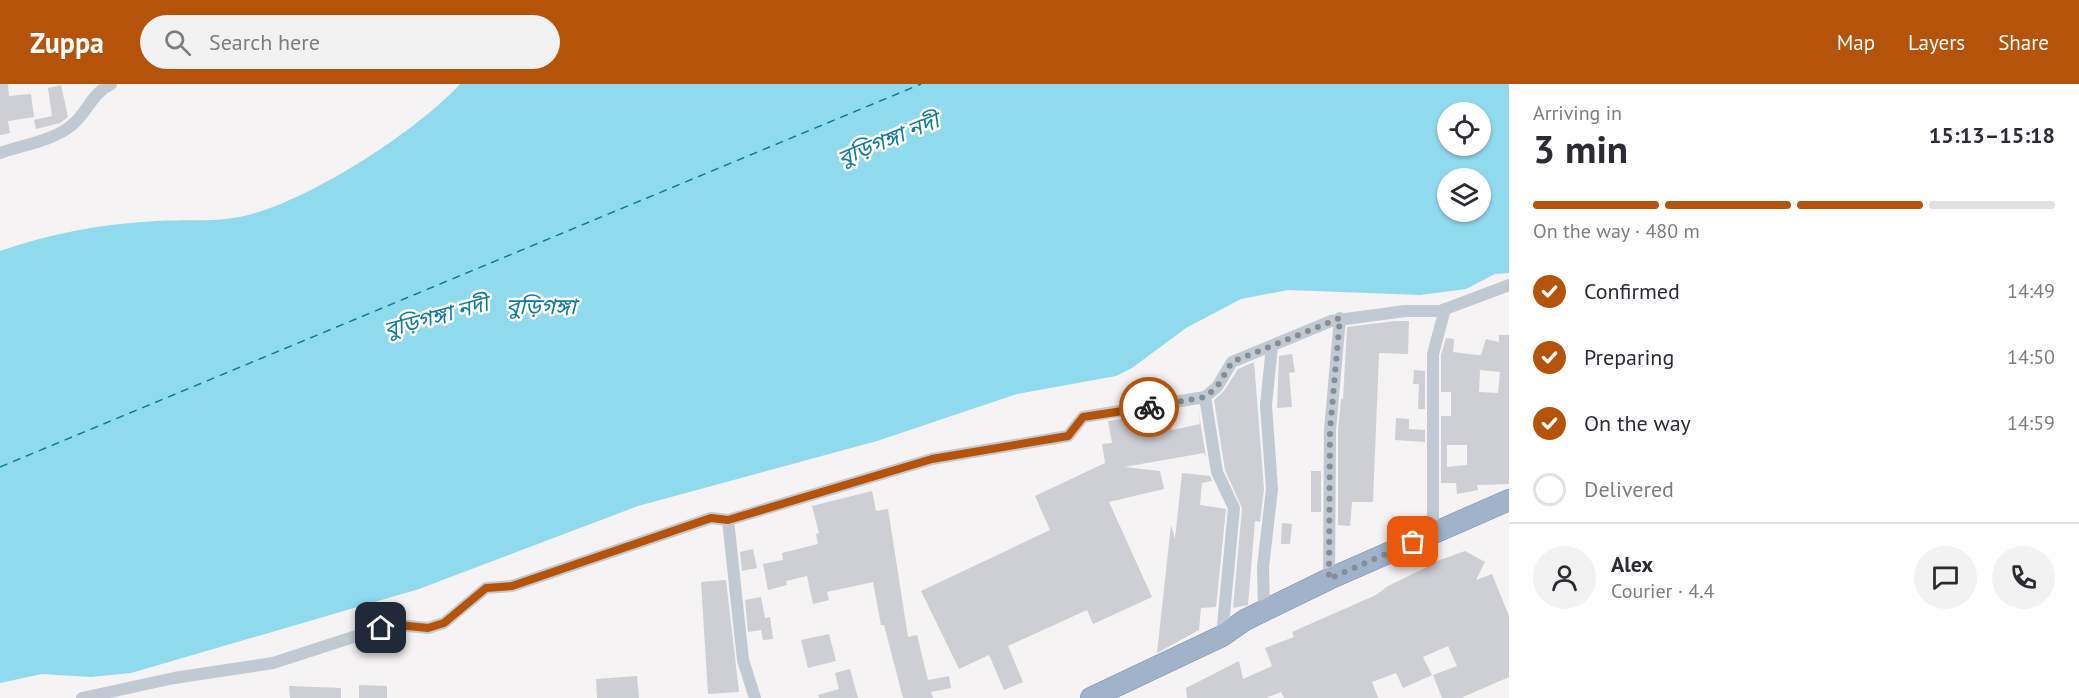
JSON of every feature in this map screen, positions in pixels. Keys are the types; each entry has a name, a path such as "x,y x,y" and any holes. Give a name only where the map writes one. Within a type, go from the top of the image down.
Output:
{"highway":[{"path":"1091,698 1222,636 1264,610 1329,579 1509,500"}],"street":[{"path":"0,153 57,134 71,126 94,97 111,84"},
{"path":"82,698 174,678 273,663 381,628 398,625 428,628 444,623 486,588 512,586 711,518 728,520 932,459 1068,436 1083,417 1205,397 1217,387 1232,362 1340,318 1445,309 1509,285"},
{"path":"1433,533 1433,354 1445,309"},
{"path":"1329,579 1330,430 1340,318"},
{"path":"1264,610 1263,567 1272,489 1266,405 1272,346"},
{"path":"1205,397 1217,472 1234,508 1222,636"},
{"path":"728,520 743,660 755,698"}],"water":[{"name":"বুড়িগঙ্গা","path":"460,84 1509,84 1509,273 1495,274 1466,289 1420,295 1288,290 1241,299 1186,328 1132,368 1116,376 1017,394 877,441 638,506 419,589 131,673 91,677 42,674 0,683 0,251 58,234 116,224 217,220 252,214 305,193 334,178 418,122"}],"building":[{"path":"0,84 8,84 9,96 31,94 34,117 8,121 10,133 0,135"},
{"path":"61,85 68,117 60,123 36,129 34,120 52,116 48,88"},
{"path":"1409,321 1408,354 1379,353 1373,502 1352,502 1350,526 1338,525 1338,430 1341,399 1343,399 1347,327"},
{"path":"1499,335 1509,335 1509,484 1477,485 1478,490 1457,494 1456,483 1441,483 1441,416 1451,416 1451,392 1441,392 1441,355 1446,338 1454,339 1453,352 1477,355 1481,355 1486,339 1499,342","holes":["1480,370 1500,372 1498,393 1479,392","1447,445 1467,445 1467,465 1447,467"]},
{"path":"1292,354 1295,372 1289,373 1292,407 1277,408 1279,356"},
{"path":"1254,362 1264,489 1260,522 1255,521 1248,605 1233,608 1242,508 1225,470 1214,400 1224,391 1238,369"},
{"path":"1414,370 1425,371 1425,409 1418,409 1419,384 1413,384"},
{"path":"1198,408 1206,457 1204,453 1124,467 1160,471 1164,489 1109,502 1152,597 1093,624 1087,610 1008,646 1023,682 1004,690 989,655 959,669 921,591 1050,530 1035,496 1105,463 1102,444 1112,443 1108,421 1169,411 1172,430 1200,424"},
{"path":"1396,418 1409,419 1409,429 1425,430 1425,442 1395,440"},
{"path":"1311,471 1321,471 1321,512 1311,512"},
{"path":"1182,473 1210,476 1212,481 1202,483 1200,505 1226,509 1216,607 1201,608 1199,630 1157,653 1171,525 1175,539"},
{"path":"872,491 876,511 888,509 908,637 917,635 928,680 949,676 951,688 931,692 933,698 903,698 884,625 881,625 873,582 827,592 829,600 813,604 807,576 786,581 787,585 768,590 763,564 783,560 782,553 818,544 816,534 819,533 812,506"},
{"path":"1282,523 1292,524 1290,544 1281,544"},
{"path":"753,549 757,568 742,571 740,552"},
{"path":"1465,551 1485,562 1476,580 1492,574 1509,616 1509,677 1461,698 1442,698 1433,675 1457,666 1448,646 1423,657 1432,675 1403,688 1396,673 1372,682 1378,698 1284,698 1281,692 1266,698 1187,698 1186,688 1239,661 1243,679 1272,666 1265,648 1294,637 1292,632 1376,595 1388,586 1427,567 1426,565"},
{"path":"726,580 739,692 708,694 701,582"},
{"path":"761,597 765,618 770,617 773,639 763,640 761,630 748,632 745,600"},
{"path":"829,634 836,661 808,668 801,640"},
{"path":"850,669 858,698 819,698 818,695 839,689 835,673"},
{"path":"637,676 639,698 597,698 596,679"},
{"path":"359,685 387,686 387,698 359,698"},
{"path":"289,686 341,688 341,698 290,698"}],"ferry route":[{"path":"0,467 921,84"}],"way so far":[{"path":"1149,407 1205,397 1217,387 1232,362 1340,318 1330,430 1329,579 1413,542"}],"route":[{"path":"381,628 398,625 428,628 444,623 486,588 512,586 632,543 711,518 728,520 932,459 1068,436 1083,417 1149,407"}],"water label":[{"name":"বুড়িগঙ্গা নদী","path":"888,139"},
{"name":"বুড়িগঙ্গা নদী","path":"436,316"}]}
